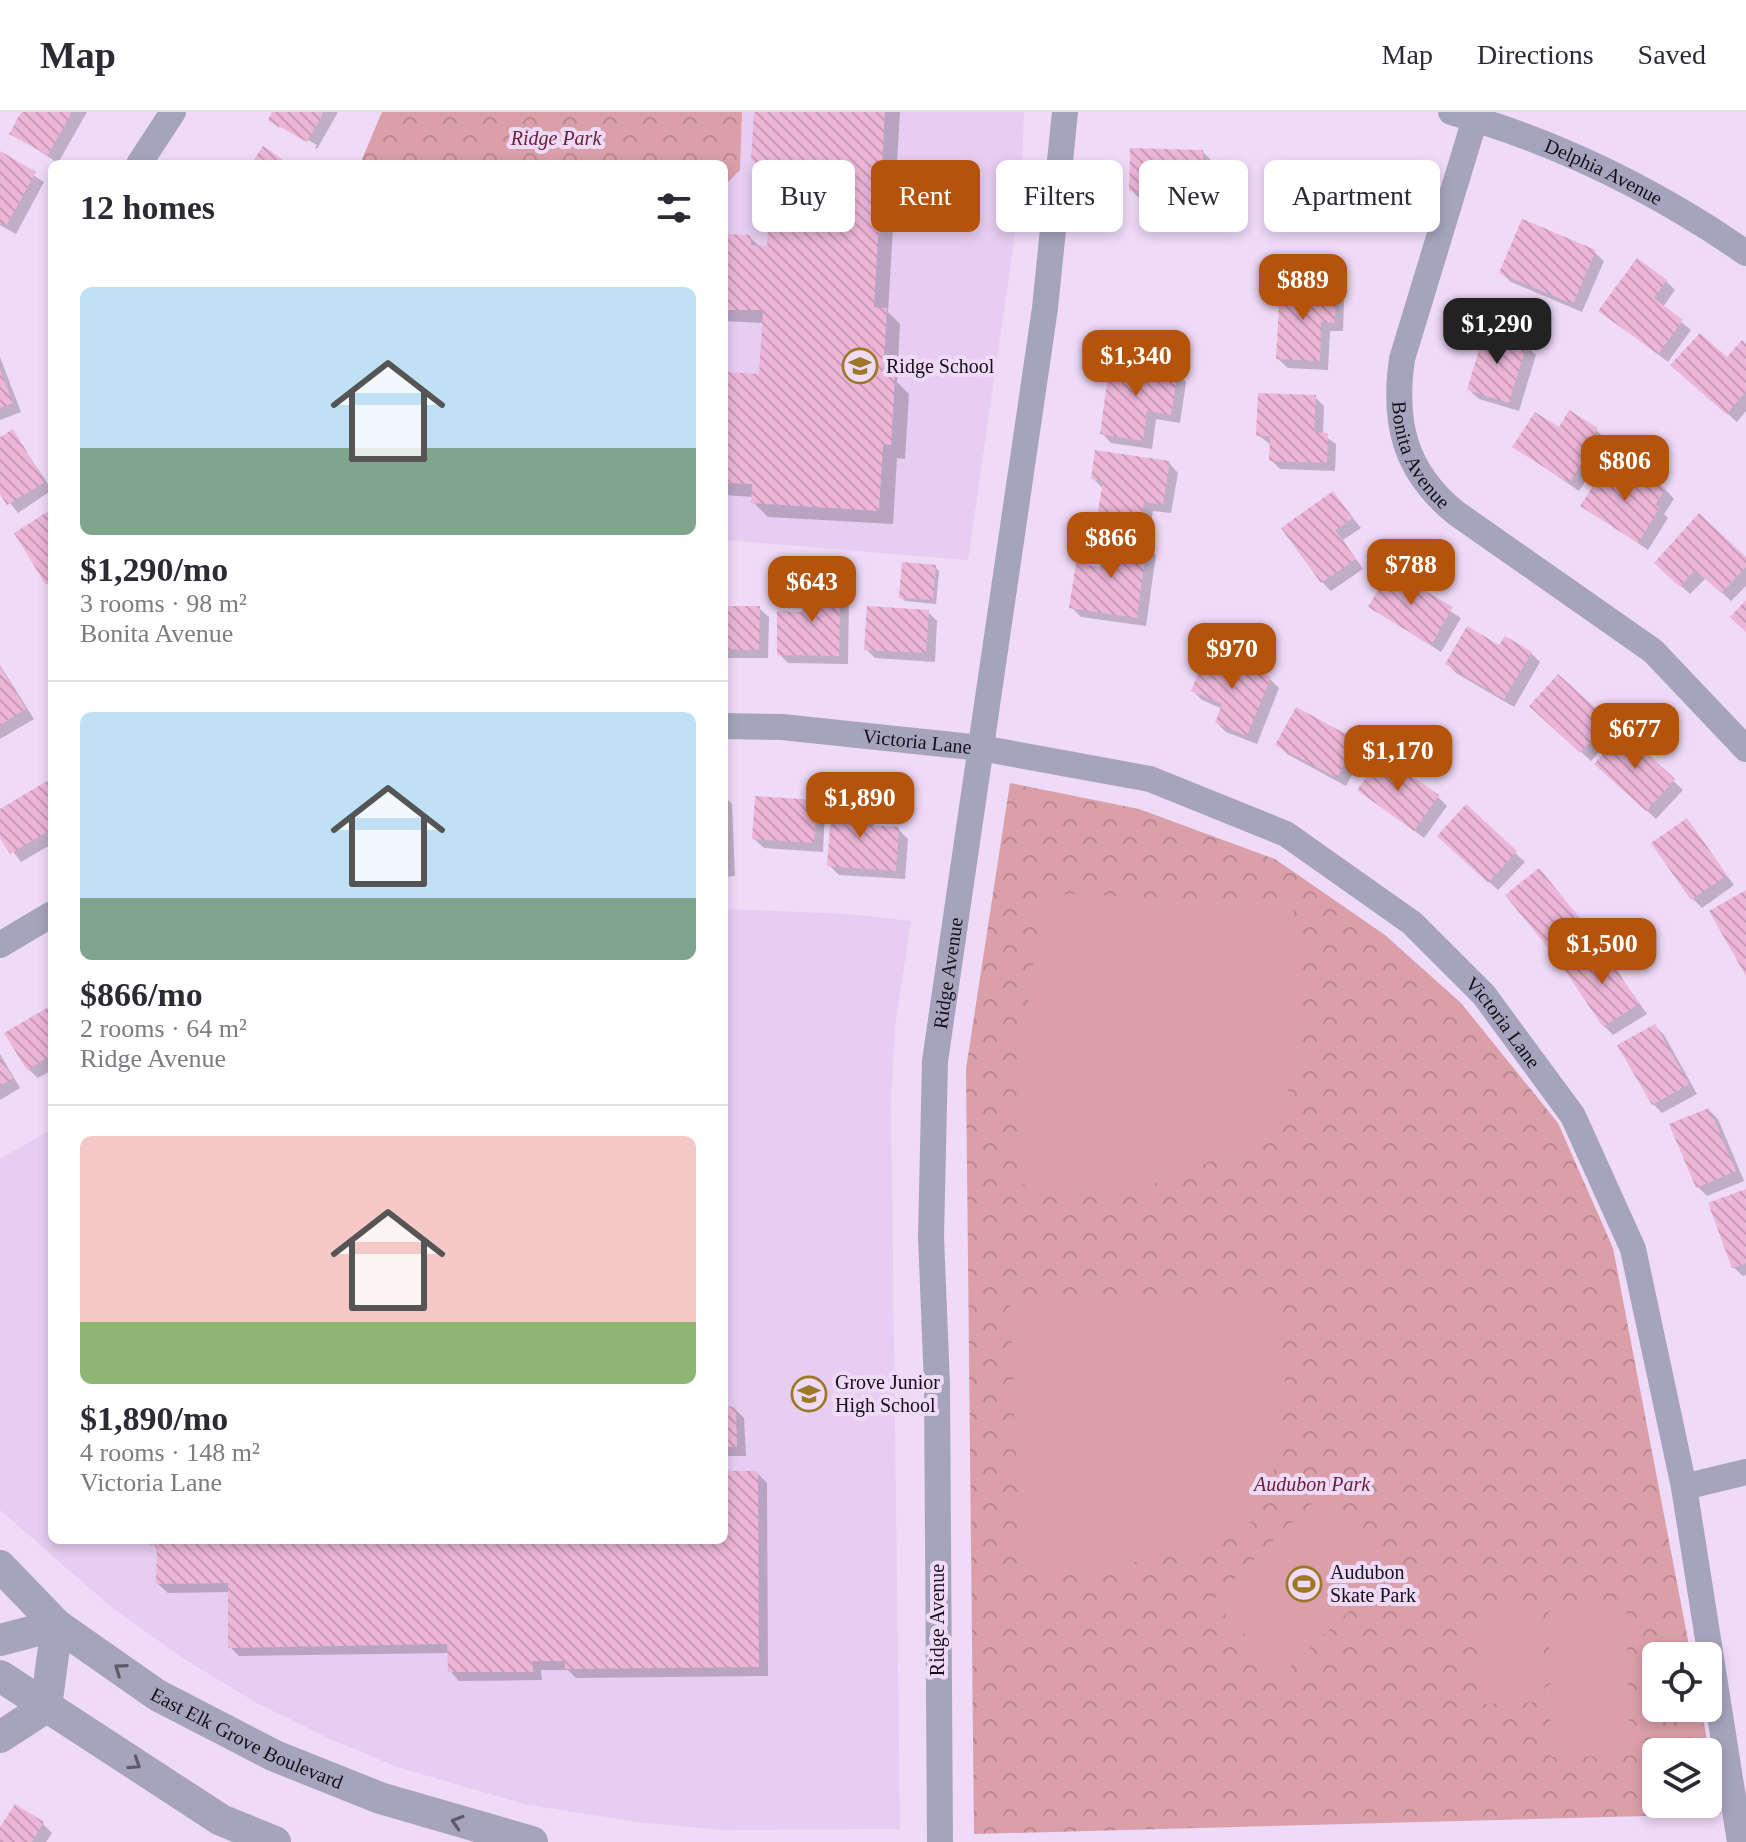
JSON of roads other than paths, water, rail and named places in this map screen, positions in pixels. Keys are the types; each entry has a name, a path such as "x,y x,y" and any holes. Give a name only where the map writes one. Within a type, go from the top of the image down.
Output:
{"street":[{"path":"142,160 173,112"},
{"name":"Ridge Avenue","path":"940,1842 931,1153 935,1061 1045,308 1065,112"},
{"name":"Delphia Avenue","path":"1463,116 1590,162 1708,227 1746,253"},
{"name":"Bonita Avenue","path":"1463,116 1402,359 1397,393 1399,422 1418,471 1434,495 1456,513 1653,651 1746,749"},
{"name":"Victoria Lane","path":"728,726 782,727 981,748 1150,779 1286,834 1412,923 1484,995 1573,1116 1633,1249 1684,1487 1740,1842"},
{"path":"0,945 48,916"},
{"path":"1684,1487 1746,1472"},
{"name":"East Elk Grove Boulevard","path":"0,1566 57,1625 157,1695 275,1756 380,1798 532,1842"},
{"path":"0,1640 57,1625 46,1707 0,1737"},
{"path":"0,1676 221,1820 275,1842"}],"place":[{"name":"Ridge School","path":"860,366"},
{"name":"Grove Junior High School","path":"809,1394"},
{"name":"Audubon Skate Park","path":"1304,1584"}],"park label":[{"name":"Ridge Park","path":"556,138"},
{"name":"Audubon Park","path":"1312,1484"}]}
